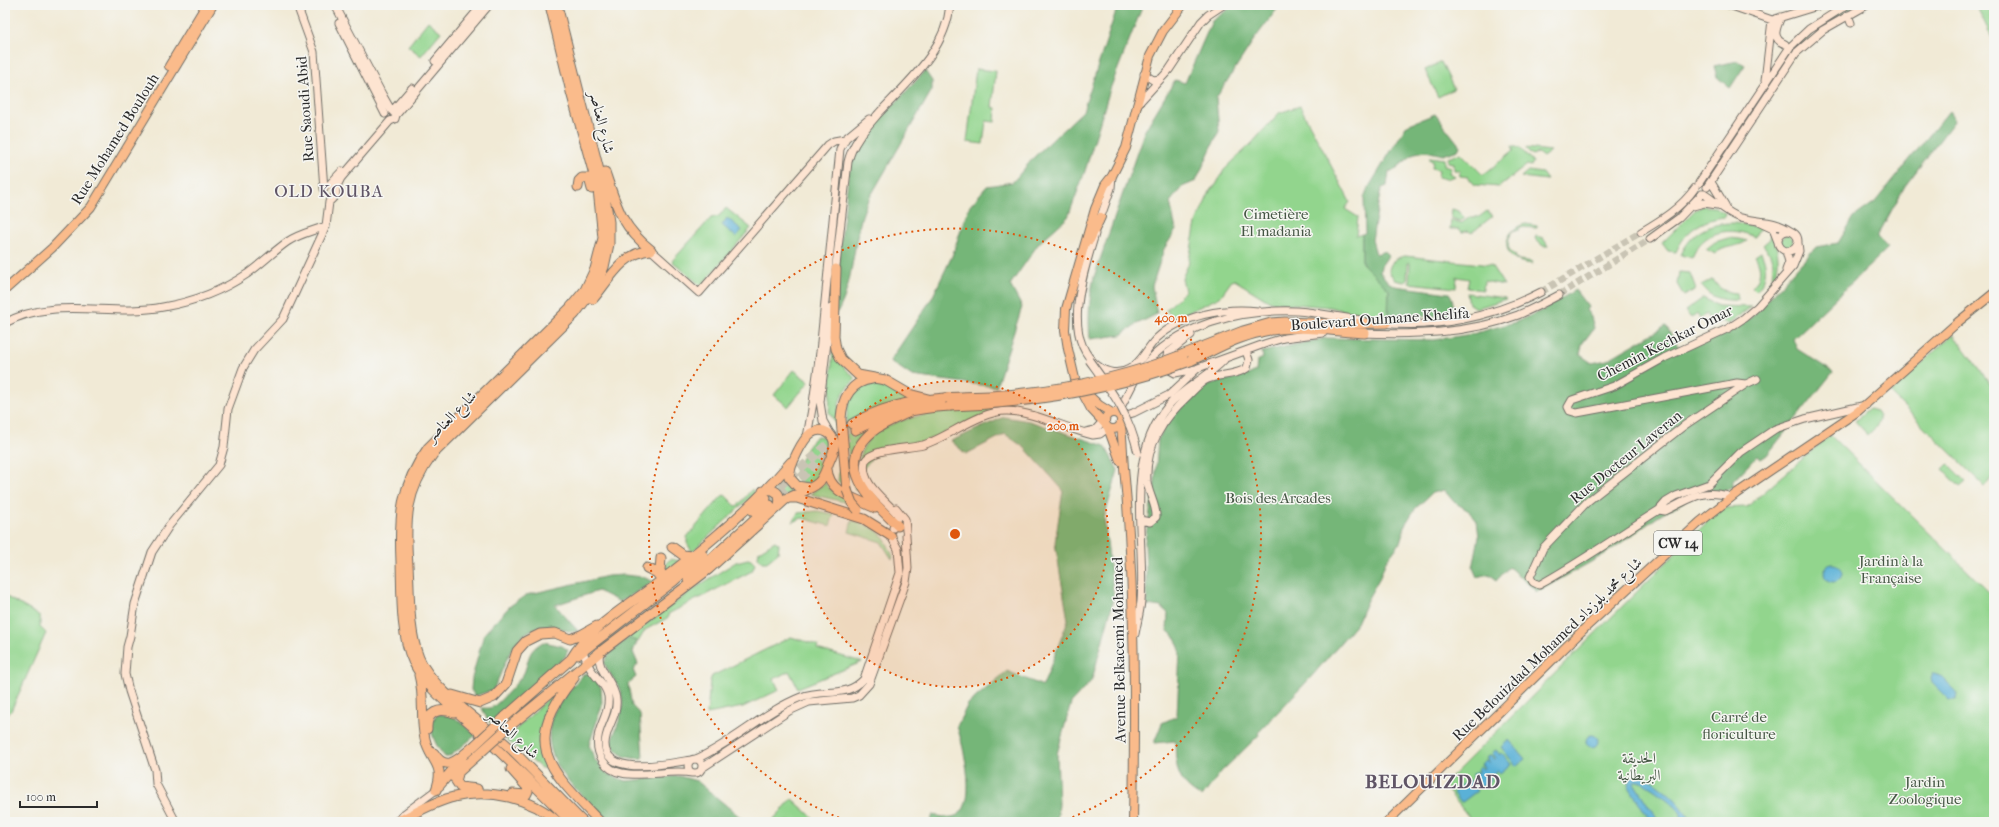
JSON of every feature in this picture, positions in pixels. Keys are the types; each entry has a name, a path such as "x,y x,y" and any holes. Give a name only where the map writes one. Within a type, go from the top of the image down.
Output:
{"highway":[{"path":"436,790 441,778 439,769 425,740 422,725 422,689 416,665 408,646 404,620 399,527 407,484 419,461 428,448 570,308 585,290 595,269 602,238 598,188 571,92 550,5"},
{"name":"شارع العناصر","path":"557,5 604,190 609,222 609,244 604,267 596,286 575,314 433,454 420,472 412,492 406,534 413,634 420,659 432,679 446,693 509,747 583,822"},
{"path":"585,114 624,222 636,238 651,250"},
{"path":"578,187 579,181 582,178 589,178 591,182 599,231 602,238"},
{"path":"527,362 587,307 628,257 637,252 651,250"},
{"path":"836,269 836,348 840,359 850,370 858,375 891,383 909,394 947,402 1022,402 1119,384 1251,334 1271,330 1303,329 1365,333"},
{"path":"1187,358 1243,331 1271,324 1285,322 1335,324 1386,323"},
{"path":"877,379 858,383 851,389 843,402 840,419 847,490 852,503 858,510 896,531"},
{"path":"928,399 875,413 853,427 884,417 947,402"},
{"path":"896,531 885,514 870,500 861,485 856,469 858,451 872,431 910,412"},
{"path":"460,716 445,709 437,710 430,714 426,723 427,733 435,755 443,762 450,764 458,760 476,750 511,725 600,652 709,569 769,500 811,434 821,430 829,433 835,446 827,468 819,482 809,488 798,489 787,498"},
{"path":"795,458 789,477 805,499 809,502"},
{"path":"827,468 828,479 835,489 885,514"},
{"path":"571,660 577,649 612,617 769,500 787,498 809,502 864,518 896,531"},
{"path":"436,790 476,750 505,717 571,660 674,581 769,500"},
{"path":"672,547 683,555 692,556"},
{"path":"661,558 660,571 663,579"},
{"path":"647,568 657,573 663,579"},
{"path":"446,693 480,703 494,697 506,684 517,651 526,641 540,634 555,633 570,639 581,635 612,617 640,607"},
{"path":"588,662 562,694 550,712 545,734 546,752 554,769 569,789 600,822"},
{"path":"416,665 429,685 572,822"},
{"path":"458,774 456,781 458,785 464,789 494,790 522,796 526,795 528,791 527,787 495,748"},
{"path":"436,790 458,774 476,750"},
{"path":"398,822 454,797 488,794 527,802 541,809 558,822"}],"main road":[{"path":"5,284 76,217 93,196 206,5"},
{"name":"Rue Mohamed Boulouh","path":"5,290 68,232 91,207 213,5"},
{"name":"Rue Saoudi Abid","path":"297,5 314,52 329,191"},
{"path":"330,5 390,115"},
{"path":"335,5 390,115"},
{"path":"419,83 482,5"},
{"path":"176,822 156,784 155,770 129,691 125,674 127,647 135,604 152,552 169,526 219,465 224,447 228,409 243,368 254,350 283,319 326,226 329,191 341,178 390,115 489,5"},
{"path":"832,438 823,421 820,402 848,162 855,145 868,125 922,64 943,35 950,5"},
{"path":"1183,5 1156,43 1150,56 1144,74 1126,148 1095,209 1075,273 1066,309 1065,330 1071,366 1088,405 1106,424 1115,429 1117,417 1129,388 1141,371 1159,351 1174,339 1210,324 1233,317 1266,312"},
{"path":"1137,105 1160,79 1201,22 1208,15 1223,5"},
{"path":"1730,5 1772,20 1821,5"},
{"path":"1641,232 1673,212 1686,200 1778,63 1797,40 1825,17 1847,5"},
{"path":"1650,240 1688,210 1706,189 1796,53 1823,30 1867,5"},
{"path":"1848,15 1851,23"},
{"path":"1781,17 1776,30 1776,36 1778,41 1786,44"},
{"path":"1765,84 1772,20"},
{"path":"806,440 813,403 828,282 840,149 846,138 866,122 922,64"},
{"path":"1144,74 1153,80 1160,79"},
{"path":"651,250 699,293 828,145 834,141 854,137 855,145"},
{"path":"846,138 846,147 855,145"},
{"path":"1112,176 1078,301 1078,319 1080,334 1089,360 1119,401 1128,419 1138,453 1141,601 1134,642"},
{"path":"1697,185 1705,184 1706,189 1724,206 1740,217 1771,222 1797,236 1799,248 1796,259 1772,290"},
{"path":"1697,185 1698,194 1706,189"},
{"path":"1706,189 1724,206"},
{"path":"1688,210 1704,203 1724,206"},
{"path":"1075,273 1101,217"},
{"path":"1750,219 1770,227 1774,232 1780,247 1786,251 1789,264 1772,290"},
{"path":"5,323 26,314 49,309 146,309 185,302 218,290 232,283 267,260 287,242 326,226"},
{"path":"1778,242 1781,234 1792,232"},
{"path":"1786,251 1795,248 1798,243"},
{"name":"Chemin Kechkar Omar","path":"1757,380 1746,384 1737,383 1577,413 1570,411 1568,407 1572,400 1614,386 1664,358 1729,328 1749,314 1772,290"},
{"name":"Boulevard Oulmane Khelifa","path":"1266,312 1313,312 1386,323 1409,324 1468,318 1516,303 1540,292"},
{"name":"Rue Belouizdad Mohamed شارع محمد بلوزداد","path":"1387,822 1586,627 1700,522 1732,497 1841,425 1866,405 1956,323 1994,293"},
{"name":"Boulevard Oulmane Khelifa","path":"1198,368 1284,338 1317,333 1439,332 1491,324 1518,315 1559,294"},
{"path":"1089,360 1102,370 1111,373 1129,370 1136,364 1157,338 1172,328 1213,312 1246,309 1266,312"},
{"path":"1198,368 1175,373 1166,365 1166,358 1179,343 1210,324"},
{"path":"1140,520 1150,522 1156,517 1148,488 1148,459 1154,442 1165,420 1204,381 1222,375 1238,373 1247,368 1249,360 1246,351"},
{"path":"1140,499 1144,457 1148,441 1156,424 1168,407 1186,388 1228,357"},
{"path":"600,652 599,662 615,688 617,704 614,720 605,744 609,757 619,764 632,766 694,759 715,750 800,697 817,692 848,691 864,679 900,572 896,531 898,517 896,512 872,488 867,478 865,465 867,458 872,455 925,444 997,412 1014,411 1080,432 1097,435 1106,424 1117,417 1146,407 1169,395 1198,368"},
{"name":"Rue Docteur Laveran","path":"1746,384 1685,425 1588,501 1543,548 1530,577 1533,582 1540,585 1587,559 1660,510 1666,502 1676,496 1709,484 1741,452 1766,434 1805,419 1866,405"},
{"path":"1079,386 1099,405 1117,417 1124,477"},
{"path":"1106,424 1116,448 1124,477"},
{"name":"Avenue Belkacemi Mohamed","path":"1124,477 1130,546 1134,642 1135,707 1133,822"},
{"path":"867,478 902,514 905,522 896,531"},
{"name":"Rue Docteur Laveran","path":"1660,510 1665,511 1701,494 1709,492 1732,497"},
{"path":"583,652 591,670 606,690 608,698 606,716 598,735 597,743 602,761 608,768 624,774 671,771 699,773 702,768 789,711 809,702 852,698 859,695 869,684 906,582 908,568 896,531"},
{"path":"694,759 701,762 702,768"},
{"path":"692,773 688,768 694,759"},
{"path":"398,822 405,813 436,790"}],"green space":[{"path":"1118,5 1143,5 1110,89 1085,171 1068,217 1039,243 1010,285 1022,307 996,387 912,376 890,361 932,298 952,256 969,207 987,186 1013,182 1034,157 1083,111"},
{"path":"1234,5 1280,5 1253,41 1216,98 1219,131 1196,181 1182,187 1170,202 1176,230 1164,249 1152,286 1157,314 1135,325 1121,335 1090,339 1089,308 1094,277 1144,132 1175,80 1185,83 1212,21"},
{"path":"1850,5 1857,5 1823,24 1796,49 1742,127 1708,182 1705,180 1792,49 1806,34"},
{"path":"1976,5 1994,5 1994,42"},
{"path":"428,21 441,32 421,56 408,46"},
{"path":"1738,61 1745,65 1730,88 1717,77 1714,66"},
{"path":"1441,62 1454,89 1438,97 1425,70"},
{"path":"976,69 996,71 992,107 996,108 995,122 986,121 983,144 967,142"},
{"path":"925,71 932,81 932,90 866,204 858,230 848,286 839,310 832,316 851,155 869,127 887,112"},
{"name":"Cimetière El madania","path":"1300,106 1350,202 1345,209 1358,217 1356,236 1362,234 1362,263 1389,290 1388,316 1364,315 1329,307 1270,302 1233,279 1220,297 1174,319 1166,310 1185,291 1182,278 1188,265 1196,223 1211,189 1216,185 1224,170 1252,143 1279,113"},
{"name":"Bois des Arcades","path":"1949,111 1955,120 1905,186 1877,237 1888,248 1793,339 1797,349 1833,372 1767,455 1761,459 1757,456 1733,481 1732,488 1697,494 1659,516 1605,554 1537,592 1509,567 1497,580 1489,574 1477,577 1473,568 1479,537 1477,521 1469,511 1454,502 1444,490 1432,493 1415,509 1406,523 1400,543 1385,563 1380,577 1367,600 1357,623 1312,676 1258,733 1259,735 1221,772 1202,797 1193,792 1187,786 1182,780 1177,767 1175,741 1154,743 1162,723 1177,716 1180,650 1175,637 1167,630 1168,613 1161,607 1147,605 1145,541 1155,482 1158,439 1172,415 1205,385 1248,375 1256,371 1257,361 1263,358 1262,352 1326,338 1434,340 1472,334 1516,322 1543,310 1575,290 1588,307 1586,310 1591,317 1594,328 1582,344 1580,355 1592,363 1607,360 1666,326 1681,351 1722,335 1753,316 1816,247 1838,243 1854,217 1875,202"},
{"path":"1435,114 1460,146 1458,150 1443,155 1426,151 1415,153 1393,171 1389,171 1387,186 1382,188 1380,193 1372,240 1376,254 1385,251 1388,256 1381,266 1380,272 1388,282 1395,286 1449,293 1453,305 1447,316 1388,316 1389,290 1362,263 1362,234 1365,233 1364,198 1367,190 1407,125"},
{"path":"1512,146 1520,148 1533,162 1531,166 1527,165 1499,187 1475,185 1468,177 1460,176 1459,170 1454,170 1454,163 1448,162 1448,158 1461,153 1483,175 1514,150"},
{"path":"1525,148 1551,151 1543,157 1538,153 1532,155"},
{"path":"1430,157 1444,159 1444,165 1451,167 1449,173 1455,176 1446,179 1438,177 1439,170 1432,168 1433,161 1430,160"},
{"path":"1528,171 1542,173 1547,180 1521,177"},
{"path":"1703,206 1715,207 1725,213 1724,217 1701,224 1689,232 1676,252 1668,251 1662,243 1695,210"},
{"path":"726,208 751,228 701,286 672,261 711,218 719,216"},
{"path":"1452,209 1459,211 1464,219 1460,221 1451,218"},
{"path":"1487,211 1493,216 1471,233 1469,231 1462,232 1459,229 1450,229 1451,220 1462,223 1470,217 1479,217"},
{"path":"1725,223 1758,227 1761,229 1757,232 1755,237 1727,231 1718,233 1703,241 1692,258 1681,255 1690,240 1702,230"},
{"path":"1526,224 1537,226 1537,228 1519,227 1519,230 1514,230 1510,236 1508,244 1510,251 1516,255 1515,257 1520,260 1533,262 1532,264 1517,260 1511,255 1507,245 1510,234 1514,229"},
{"path":"1770,232 1774,240 1778,258 1777,269 1772,281 1773,263 1769,252 1763,245 1770,239"},
{"path":"1789,235 1792,236 1792,246 1785,247 1782,246 1781,239 1782,236"},
{"path":"1536,236 1543,238 1548,246 1543,246 1535,239"},
{"path":"1728,238 1747,241 1739,245 1722,249 1715,254 1706,249 1715,242"},
{"path":"1761,252 1765,263 1765,273 1760,287 1756,291 1752,287 1759,276 1760,268 1755,256"},
{"path":"1405,256 1491,265 1504,285 1484,281 1483,290 1467,288 1469,279 1457,277 1456,288 1409,283 1410,263 1408,262 1407,280 1404,282 1395,280 1389,272 1390,266 1396,259"},
{"path":"1679,272 1690,273 1696,289 1684,296 1677,284"},
{"path":"1713,279 1722,289 1737,293 1738,300 1717,298 1708,293 1701,285"},
{"path":"1467,293 1506,299 1477,308 1469,304"},
{"path":"1703,298 1718,306 1751,307 1729,324 1722,321 1712,323 1706,314 1700,318 1697,313 1691,318 1685,311"},
{"path":"1953,334 1994,389 1994,477 1984,486 1890,393"},
{"path":"833,347 840,363 856,379 845,391 840,401 839,429 829,412"},
{"path":"794,370 809,382 788,407 774,395"},
{"path":"878,384 887,386 912,399 863,434 856,442 854,457 859,489 855,490 847,441 847,414 849,402 853,394 858,389 867,385"},
{"path":"998,409 923,442 879,450 862,470 860,456 869,440 885,427 908,419 933,413 958,410"},
{"path":"1869,409 1876,411 1879,421 1868,435 1855,421"},
{"path":"1004,417 1029,421 1105,446 1118,470 1104,518 1114,598 1092,680 1071,703 1057,754 1059,804 1057,822 930,822 933,815 952,817 961,812 966,803 968,777 963,748 957,726 968,704 1007,671 1043,686 1068,620 1055,543 1063,490 1025,448 1005,434 966,454 951,441"},
{"path":"1830,435 1994,597 1994,822 1473,822 1443,785 1721,508 1747,507"},
{"path":"817,436 826,437 832,446 819,479 811,484 801,483 796,478 796,468 813,439"},
{"path":"841,452 843,485 838,481"},
{"path":"1948,464 1966,482 1960,487 1943,469"},
{"path":"862,470 894,511 894,518 870,495 863,478"},
{"path":"783,476 793,491 782,498 771,487"},
{"path":"825,483 831,490 847,500 849,503 810,494"},
{"path":"752,489 755,493 692,552 687,543 687,537 722,496 725,495 737,507"},
{"path":"817,511 834,514 830,526 802,518 792,522 798,513"},
{"path":"852,520 868,525 878,532 886,541 893,556 892,559 881,542 849,532"},
{"path":"775,541 779,544 778,553 767,562 762,562 758,557 759,551"},
{"path":"671,559 680,561 665,572 667,562"},
{"path":"748,559 755,564 752,571 668,614 669,617 645,630 638,642 627,638 698,586 736,562"},
{"path":"624,575 643,577 654,582 620,602 598,591 555,605 578,631 567,631 551,626 538,628 528,632 519,639 513,648 493,690 475,696 471,690 472,678 484,634 510,606 526,595 608,576"},
{"path":"5,596 40,616 40,627 46,633 9,713 5,711"},
{"path":"791,637 818,645 817,649 862,662 798,688 789,671 774,679 779,690 743,707 707,714 710,681 712,676"},
{"path":"627,638 637,641 633,652 638,664 633,670 636,677 628,684 632,706 640,714 643,758 624,756 614,748 611,743 621,716 622,702 619,688 604,663 608,655"},
{"path":"543,642 562,646 568,650 565,657 493,723 488,721 482,708 492,707 497,704 510,691 524,673 530,655 534,649"},
{"path":"589,673 601,687 602,705 589,745 595,760 608,774 626,781 679,776 697,781 746,822 610,822 586,800 574,788 556,762 551,747 549,731 553,714 559,704 583,675"},
{"path":"558,689 548,708 542,735 545,768 541,768 506,739"},
{"path":"438,714 453,716 476,735 449,757 445,757 441,752 433,736 432,725"},
{"path":"792,799 818,822 771,822"}],"water":[{"path":"727,218 742,230 736,237 722,225"},
{"path":"1833,564 1839,567 1842,573 1839,579 1833,582 1827,579 1824,573 1827,567"},
{"path":"1934,673 1940,675 1957,692 1956,700 1949,700 1932,683 1931,678"},
{"path":"1590,735 1594,735 1598,741 1594,747 1590,747 1586,743 1586,739"},
{"path":"1509,740 1525,759 1516,766 1501,747"},
{"path":"1496,750 1511,764 1500,773 1498,771 1490,777 1491,780 1480,788 1472,777 1472,774 1478,772 1477,769 1480,766 1483,769 1484,768 1481,764 1486,760 1490,763 1486,758 1491,755 1494,759 1496,758 1492,753"},
{"path":"1635,774 1642,775 1650,779 1668,792 1683,808 1689,822 1681,822 1681,813 1673,804 1646,784 1636,781 1634,783 1659,822 1651,822 1628,785 1631,776"},
{"path":"1469,779 1477,791 1461,803 1453,792"}],"tunnel":[{"path":"1541,292 1641,232"},
{"path":"1559,295 1650,239"},
{"path":"769,495 852,424"},
{"path":"770,505 855,430"}],"district":[{"name":"OLD KOUBA","path":"329,191"},
{"name":"BELOUIZDAD","path":"1433,781"}],"park label":[{"name":"Jardin à la Française","path":"1891,570"},
{"name":"Carré de floriculture","path":"1739,726"},
{"name":"الحديقة البريطانية","path":"1639,766"},
{"name":"Jardin Zoologique","path":"1925,790"}]}
